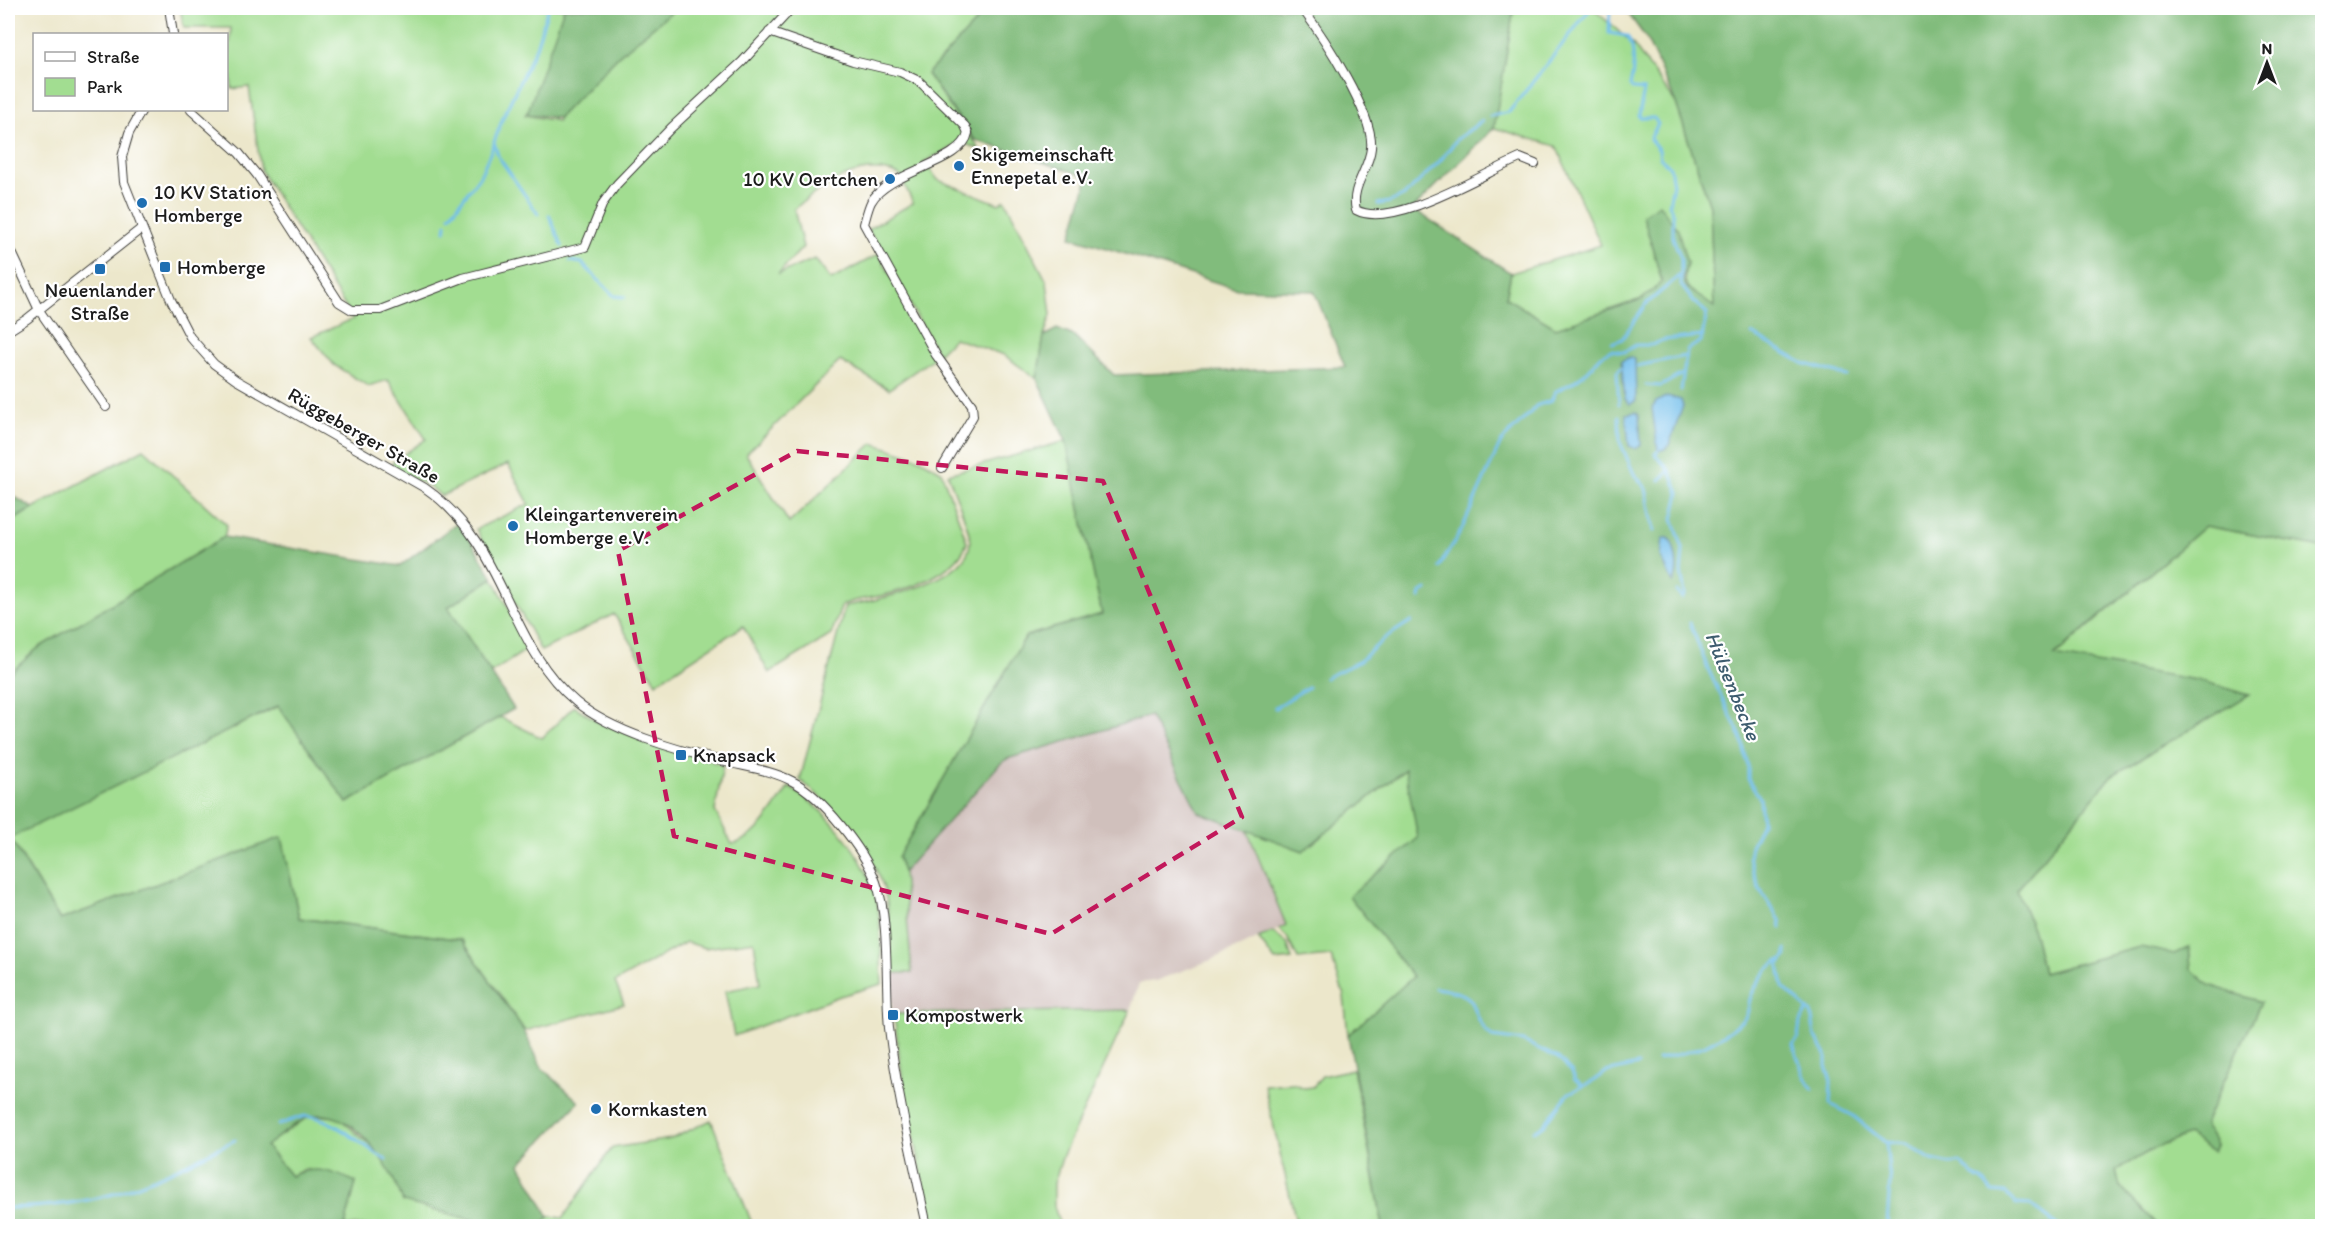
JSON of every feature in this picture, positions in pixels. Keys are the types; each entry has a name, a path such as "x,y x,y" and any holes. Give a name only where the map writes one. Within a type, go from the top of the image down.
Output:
{"street":[{"path":"169,8 173,33"},
{"path":"191,111 239,153 257,175 339,302 352,310 366,312 463,278 585,247 603,204 617,184 792,8"},
{"path":"1302,8 1324,38 1368,122 1371,150 1356,194 1356,210 1368,214 1396,211 1425,201 1520,158 1535,164"},
{"path":"770,32 854,61 910,76 935,96 969,133 962,147 908,173 872,200 864,224 936,355 972,405 973,416 942,468"},
{"name":"Rüggeberger Straße","path":"142,111 127,140 122,165 124,182 182,323 206,356 236,380 425,489 445,503 477,539 535,652 556,684 576,702 596,716 670,746 787,779 804,788 830,813 864,860 877,884 882,912 893,1058 927,1227"},
{"path":"8,331 39,310 142,228"},
{"path":"8,244 39,310 106,407"}],"highlighted area":[{"path":"797,451 1103,481 1242,817 1051,934 674,836 618,551"}],"shaded area":[{"path":"1150,716 1198,812 1247,830 1286,926 1211,960 1155,981 1139,983 1130,1010 892,1013 890,973 912,972 903,872 999,765 1007,759"}],"green space":[{"path":"180,8 572,8 593,16 525,115 558,121 558,118 618,56 676,8 989,8 927,74 980,150 962,142 924,162 938,180 999,204 1005,200 1047,282 1051,315 1044,336 1037,379 1004,355 954,338 938,354 868,229 913,203 900,175 885,171 857,172 830,183 794,209 803,247 778,274 815,259 831,280 879,254 935,357 889,389 840,361 746,454 789,523 873,443 920,459 941,471 967,542 963,552 947,568 914,586 842,605 831,635 769,673 743,626 656,683 614,614 541,651 476,529 529,504 508,464 441,496 432,488 391,467 393,462 426,439 388,380 368,386 334,365 311,337 353,319 261,171 249,87 232,89 229,59 231,28 184,28"},
{"path":"564,8 676,8 618,56 558,118 527,114"},
{"path":"989,8 1514,8 1494,128 1413,209 1511,273 1506,298 1556,328 1642,299 1662,282 1643,215 1659,204 1678,230 1687,263 1683,278 1686,287 1714,307 1710,206 1676,103 1646,38 1624,8 2322,8 2322,548 2205,526 2054,656 2202,681 2249,695 2111,776 2017,890 2034,934 2043,973 2140,947 2174,954 2189,947 2191,969 2209,985 2261,1002 2204,1124 2216,1145 2213,1152 2188,1135 2153,1149 2116,1170 2120,1187 2158,1226 1383,1226 1348,1035 1413,977 1349,896 1418,838 1405,769 1303,851 1198,812 1150,716 1007,759 999,765 903,872 898,857 1026,636 1102,614 1066,441 1037,379 1044,336 1057,329 1074,336 1114,375 1345,367 1314,291 1237,289 1071,237 1088,177 975,140 927,74"},
{"path":"1514,8 1592,8 1632,43 1676,103 1710,206 1714,308 1690,290 1685,280 1687,263 1643,215 1662,282 1642,299 1556,328 1506,298 1511,273 1601,245 1556,146 1494,128"},
{"path":"1066,441 1102,614 1026,636 898,857 903,872 912,973 890,973 888,909 884,889 878,875 860,844 837,814 800,780 845,606 898,594 939,578 956,567 967,554 969,533 948,474"},
{"path":"144,449 227,525 224,537 38,648 8,675 8,524 33,508"},
{"path":"8,493 33,508 8,524"},
{"path":"457,523 472,542 493,578 448,607 514,709 347,803 278,706 10,838 60,920 282,837 299,918 462,940 524,1031 542,1068 579,1102 520,1164 549,1217 538,1226 497,1226 403,1202 398,1188 380,1157 356,1130 328,1116 312,1116 266,1146 291,1176 308,1170 316,1170 356,1182 345,1226 8,1226 8,675 38,648 224,537 400,566"},
{"path":"2205,526 2322,548 2322,1226 2158,1226 2120,1187 2116,1170 2153,1149 2188,1135 2213,1152 2216,1145 2204,1124 2261,1002 2209,986 2191,969 2189,947 2174,955 2140,947 2043,973 2034,934 2017,890 2111,776 2248,695 2202,681 2054,657"},
{"path":"493,578 529,648 491,673 448,607"},
{"path":"279,706 347,803 500,717 542,738 574,706 600,723 723,765 715,811 732,844 757,830 789,787 815,806 839,830 867,873 878,910 882,984 840,996 734,1036 725,991 760,984 754,941 705,948 686,942 615,982 624,1004 525,1031 462,940 299,918 282,838 60,920 10,837"},
{"path":"1406,769 1419,838 1350,896 1413,977 1348,1035 1344,996 1331,956 1298,959 1287,937 1279,929 1286,925 1247,830 1303,851"},
{"path":"1272,932 1287,943 1292,959 1275,961 1258,938"},
{"path":"1130,1010 1063,1155 1054,1183 1054,1206 1060,1226 932,1226 902,1076 894,1014"},
{"path":"1353,1069 1383,1226 1297,1226 1264,1085 1292,1083 1304,1088 1313,1087 1322,1076"},
{"path":"311,1115 338,1117 378,1152 397,1183 403,1202 495,1226 345,1226 356,1182 305,1169 291,1176 265,1146"},
{"path":"711,1120 753,1226 539,1226 550,1216 563,1218 612,1148 671,1139"}],"water":[{"path":"1630,357 1635,360 1636,401 1630,404 1625,399 1621,361"},
{"path":"1667,396 1681,400 1683,406 1669,445 1658,451 1652,408 1656,402"},
{"path":"1636,412 1639,415 1641,445 1636,449 1629,446 1626,414"},
{"path":"1663,538 1669,538 1675,554 1677,567 1673,583 1661,557"}],"waterway":[{"path":"538,214 498,156 494,142 536,47 548,8"},
{"path":"1490,116 1509,112 1591,8"},
{"name":"Hülsenbecke","path":"1610,8 1609,33 1627,36 1632,47 1633,67 1630,86 1633,89 1644,90 1640,118 1654,118 1658,124 1650,139 1659,150 1660,158 1670,167 1673,184 1669,204 1673,213 1673,238 1681,258 1681,285 1694,302 1707,313 1701,341 1687,350 1681,390"},
{"path":"1378,204 1390,202 1405,195 1440,161 1457,139 1482,121"},
{"path":"450,216 480,176 494,144"},
{"path":"549,215 562,246"},
{"path":"445,231 446,224"},
{"path":"570,261 582,263 614,296 625,297"},
{"path":"1612,343 1622,339 1645,305 1679,276"},
{"path":"1752,334 1803,363 1847,376"},
{"path":"1439,567 1461,531 1501,442 1538,405 1551,401 1556,391 1572,383 1588,371 1601,356 1611,350 1624,352 1636,345 1652,345 1663,340 1703,336"},
{"path":"1637,366 1685,356"},
{"path":"1619,404 1617,372 1621,368"},
{"path":"1646,385 1661,386 1682,374"},
{"path":"1619,416 1620,442 1634,474 1646,488 1654,531"},
{"name":"Hülsenbecke","path":"1658,451 1655,454 1670,471 1679,493 1673,519 1683,549 1681,572 1685,594 1682,598"},
{"path":"1660,480 1669,471"},
{"path":"1420,598 1421,593 1427,590"},
{"path":"1677,591 1682,598"},
{"path":"1325,678 1360,661 1385,638 1411,621"},
{"name":"Hülsenbecke","path":"1690,623 1708,669 1741,737 1748,766 1748,779 1760,798 1762,823 1751,846 1749,857 1759,888 1780,920 1781,928"},
{"path":"1275,708 1308,687"},
{"name":"Hülsenbecke","path":"1786,949 1786,956 1779,965 1783,987 1811,1013 1815,1036 1826,1055 1826,1066 1831,1081 1830,1104 1852,1115 1885,1142 1906,1144 1932,1160 1951,1164 1960,1162 1974,1176 1982,1179 1992,1192 2005,1193 2016,1204 2031,1205 2058,1226"},
{"path":"1658,1059 1703,1046 1732,1029 1746,1016 1750,999 1758,982 1772,965 1782,960"},
{"path":"1435,988 1463,995 1473,1004 1483,1027 1492,1037 1523,1041 1558,1058 1572,1072 1575,1080 1583,1086"},
{"path":"1808,1010 1800,1022 1798,1038 1793,1045 1803,1073 1813,1089"},
{"path":"1534,1131 1544,1125 1569,1093 1594,1081 1606,1072 1638,1065"},
{"path":"279,1125 306,1116 315,1117 336,1126 386,1160"},
{"path":"8,1208 60,1204 113,1194 160,1176 235,1140"},
{"path":"1886,1142 1890,1181 1887,1226"}],"place":[{"name":"Skigemeinschaft Ennepetal e.V.","path":"959,166"},
{"name":"10 KV Oertchen","path":"890,179"},
{"name":"10 KV Station Homberge","path":"142,203"},
{"name":"Homberge","path":"165,267"},
{"name":"Neuenlander Straße","path":"100,269"},
{"name":"Kleingartenverein Homberge e.V.","path":"513,526"},
{"name":"Knapsack","path":"681,755"},
{"name":"Kompostwerk","path":"893,1015"},
{"name":"Kornkasten","path":"596,1109"}]}
